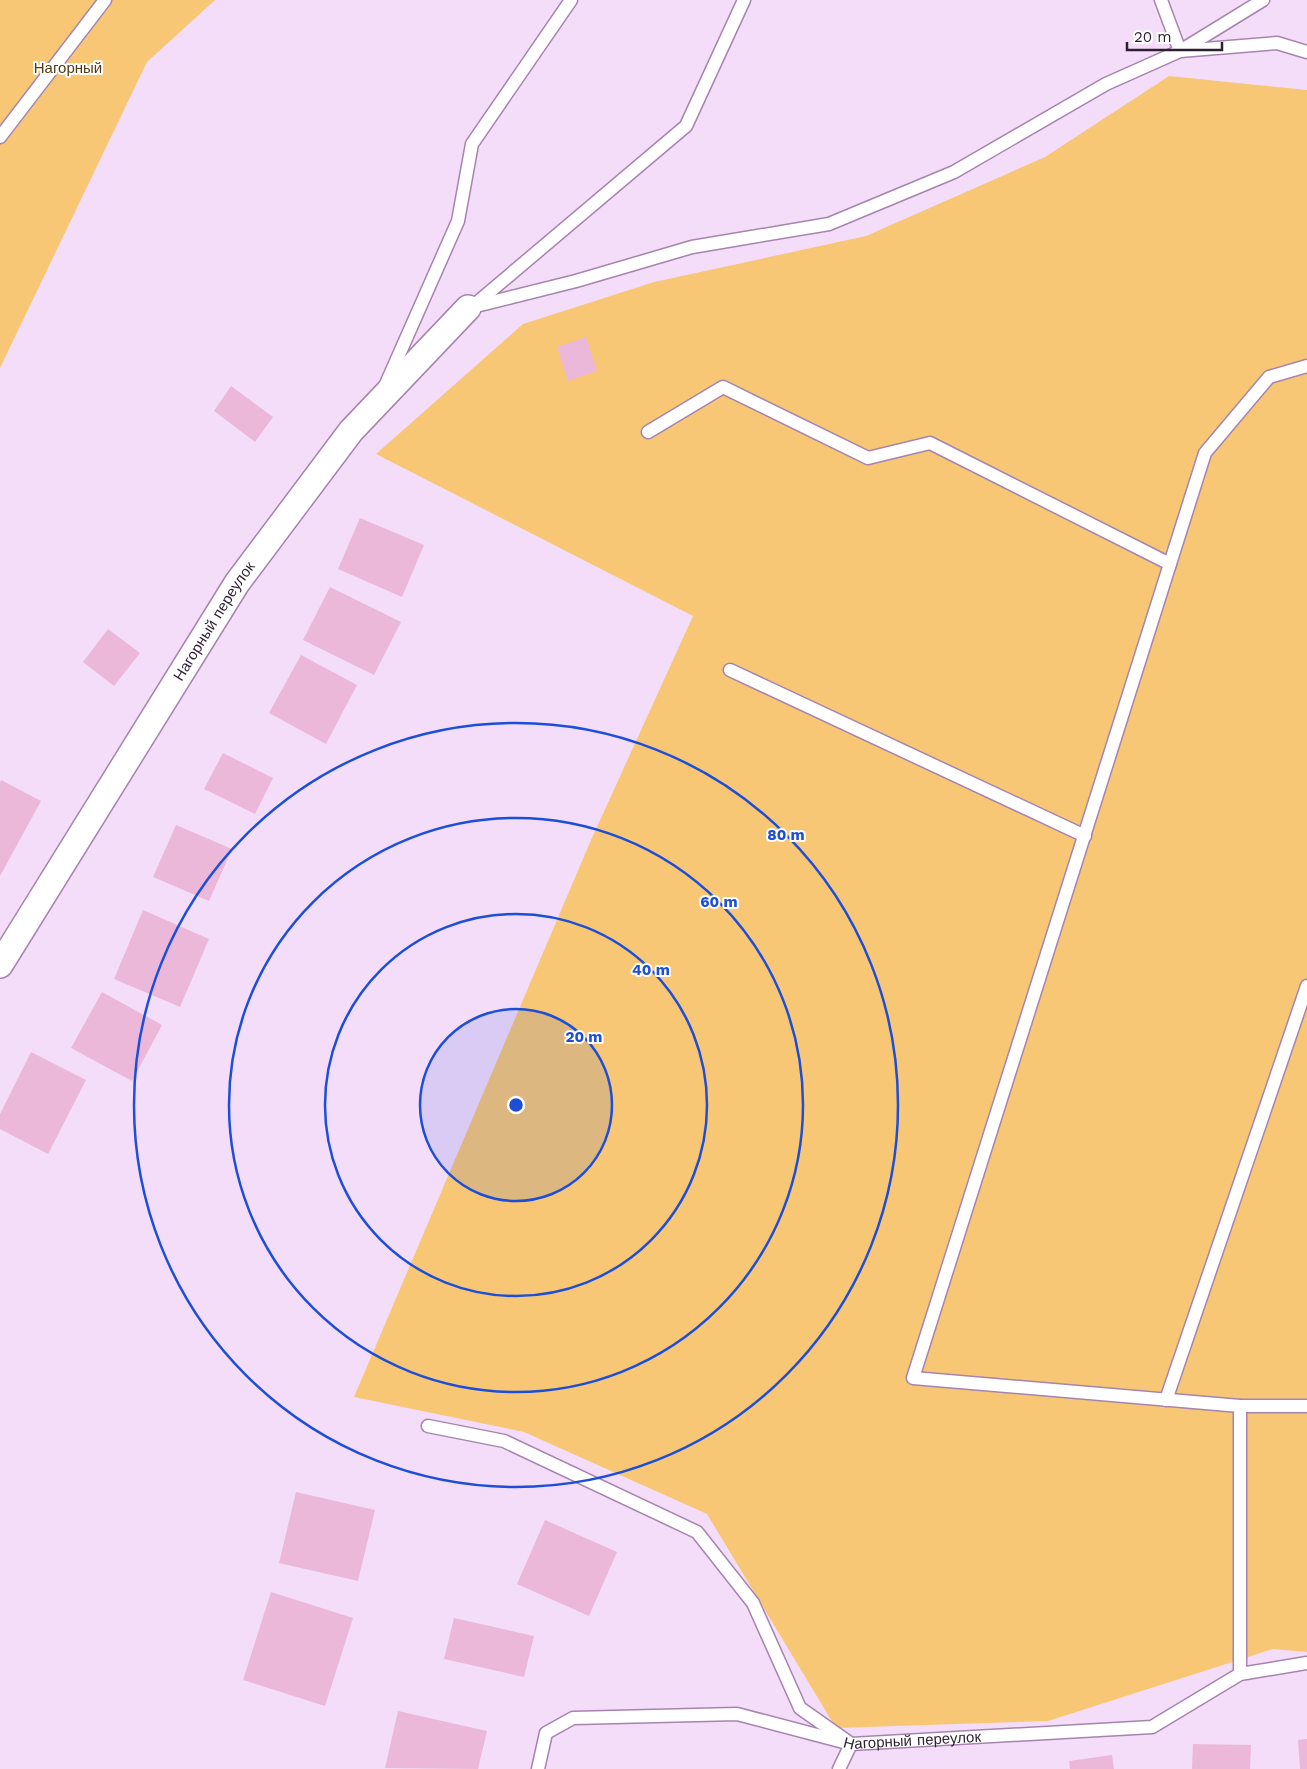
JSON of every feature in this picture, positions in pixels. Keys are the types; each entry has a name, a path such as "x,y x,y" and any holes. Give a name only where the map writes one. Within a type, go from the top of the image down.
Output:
{"street":[{"name":"Нагорный переулок","path":"0,965 238,583 352,431 466,311"}],"lane":[{"path":"0,137 105,0"},
{"path":"385,386 458,220 472,144 571,0"},
{"path":"466,311 686,126 744,0"},
{"path":"1161,0 1180,51"},
{"path":"466,311 692,248 829,224 954,172 1106,84 1180,51 1264,0"},
{"path":"1180,51 1277,43 1307,52"},
{"path":"1307,366 1269,377 1205,454 913,1378 1240,1406 1307,1406"},
{"path":"648,432 723,387 868,458 930,443 1170,564"},
{"path":"730,670 1085,836"},
{"path":"1166,1400 1307,986"},
{"path":"1240,1406 1240,1674"},
{"path":"428,1426 504,1441 697,1532 753,1603 800,1708 851,1744 838,1769"},
{"name":"Нагорный переулок","path":"538,1769 546,1733 573,1718 737,1714 851,1744 1152,1727 1240,1674 1307,1663"}],"green space":[{"name":"Нагорный","path":"0,0 215,0 147,62 0,368"},
{"path":"1169,76 1307,90 1307,1652 1273,1649 1048,1721 836,1728 707,1514 524,1432 354,1397 591,840 693,616 376,454 523,324 654,282 866,236 1045,157"}],"building":[{"path":"586,337 597,371 568,381 557,347"},
{"path":"231,386 273,417 255,442 214,411"},
{"path":"360,518 424,545 402,597 338,569"},
{"path":"330,587 401,622 374,675 303,640"},
{"path":"108,629 140,653 114,686 83,662"},
{"path":"301,655 357,685 326,744 269,713"},
{"path":"223,753 273,778 255,814 204,789"},
{"path":"1,780 41,801 0,876 0,783"},
{"path":"176,825 232,849 209,901 153,877"},
{"path":"143,910 209,939 180,1007 114,979"},
{"path":"102,992 162,1025 132,1081 71,1048"},
{"path":"31,1052 86,1080 48,1154 0,1129 0,1114"},
{"path":"296,1492 375,1510 358,1581 279,1563"},
{"path":"545,1520 617,1552 589,1616 517,1584"},
{"path":"271,1592 353,1618 325,1706 243,1680"},
{"path":"454,1618 534,1636 524,1677 444,1659"},
{"path":"398,1711 487,1731 478,1769 385,1768"},
{"path":"1307,1739 1307,1769 1300,1769 1298,1740"},
{"path":"1193,1744 1251,1745 1250,1769 1192,1769"},
{"path":"1112,1755 1114,1769 1070,1769 1069,1761"}]}
